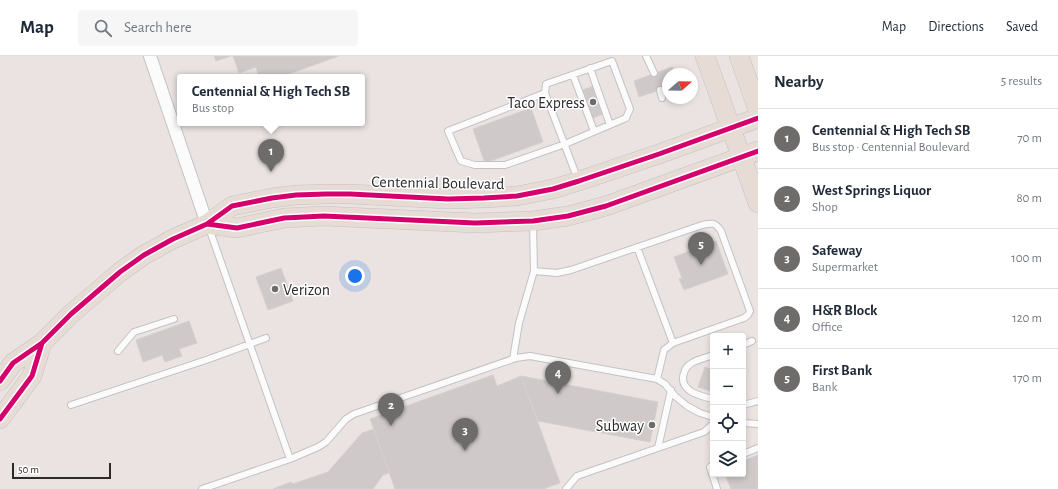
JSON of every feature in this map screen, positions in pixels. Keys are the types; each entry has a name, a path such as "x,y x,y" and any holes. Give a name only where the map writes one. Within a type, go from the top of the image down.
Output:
{"main road":[{"path":"705,56 730,128 750,154 758,203"},
{"path":"739,56 758,110"},
{"name":"Centennial Boulevard","path":"0,381 13,363 42,343 71,314 120,272 144,255 172,239 207,224 232,206 296,195 350,194 448,199 518,196 553,189 579,181 758,118"},
{"path":"207,224 237,228 284,218 324,216 475,223 533,221 568,216 606,206 750,154"},
{"name":"Centennial Boulevard","path":"0,419 32,376 42,343"}],"street":[{"path":"150,56 207,224"}],"lane":[{"path":"579,181 545,93 546,84 612,61 618,56"},
{"path":"646,56 654,74"},
{"path":"545,93 448,131 461,160 475,165 505,165 564,144 626,118 630,109 612,61"},
{"path":"590,68 610,125"},
{"path":"573,74 594,131"},
{"path":"660,90 662,98"},
{"path":"513,359 519,323 534,271 533,221"},
{"path":"534,271 556,272 571,270 702,224 712,223 718,226 750,311 744,318 673,343 664,350 657,379"},
{"path":"207,224 290,458"},
{"path":"637,247 673,343"},
{"path":"118,351 134,332 174,319"},
{"path":"72,405 266,338"},
{"path":"746,344 752,341"},
{"path":"202,489 318,447 326,442 346,419 354,414 513,359 530,356 657,379 687,406 710,416"},
{"path":"710,356 691,363 686,368 683,375 683,381 687,389 700,396 710,398"},
{"path":"658,448 671,390"},
{"path":"746,404 758,401"},
{"path":"746,423 758,424"},
{"path":"566,489 577,476 704,432 710,427"},
{"path":"746,453 758,448"},
{"path":"713,477 717,489"}],"building":[{"path":"214,56 231,56 216,61"},
{"path":"233,56 339,56 288,74 258,74 256,67 239,73"},
{"path":"662,71 662,89 639,97 634,81"},
{"name":"Taco Express","path":"593,86 603,114 593,118 583,90"},
{"path":"531,108 543,142 485,163 473,129"},
{"path":"716,241 728,274 684,290 679,279 682,278 674,257"},
{"name":"Verizon","path":"281,268 293,301 268,310 256,277"},
{"path":"189,321 197,343 179,349 182,356 165,362 162,355 143,362 136,340"},
{"path":"705,367 710,369 710,391 698,387"},
{"path":"493,375 497,386 521,376 560,483 543,489 395,489 370,419"},
{"path":"521,376 658,402 650,442 538,421"},
{"path":"374,429 389,473 383,475 373,489 273,489 291,482 293,484 328,472 362,433"},
{"path":"758,455 758,489 731,489 726,477 746,477 746,460"}],"cycle path":[{"path":"0,381 13,363 42,343 71,314 120,272 144,255 173,239 207,224 232,206 296,195 350,194 448,199 517,196 553,189 579,181 758,118"},
{"path":"207,224 237,228 284,218 324,216 475,223 533,221 568,216 606,206 758,151"},
{"path":"0,419 32,376 42,343"}],"place":[{"name":"Taco Express","path":"593,102"},
{"name":"Centennial & High Tech SB","path":"271,172"},
{"name":"First Bank","path":"701,265"},
{"name":"Verizon","path":"275,289"},
{"name":"H&R Block","path":"558,394"},
{"name":"Subway","path":"652,425"},
{"name":"West Springs Liquor","path":"391,426"},
{"name":"Safeway","path":"465,451"}]}
